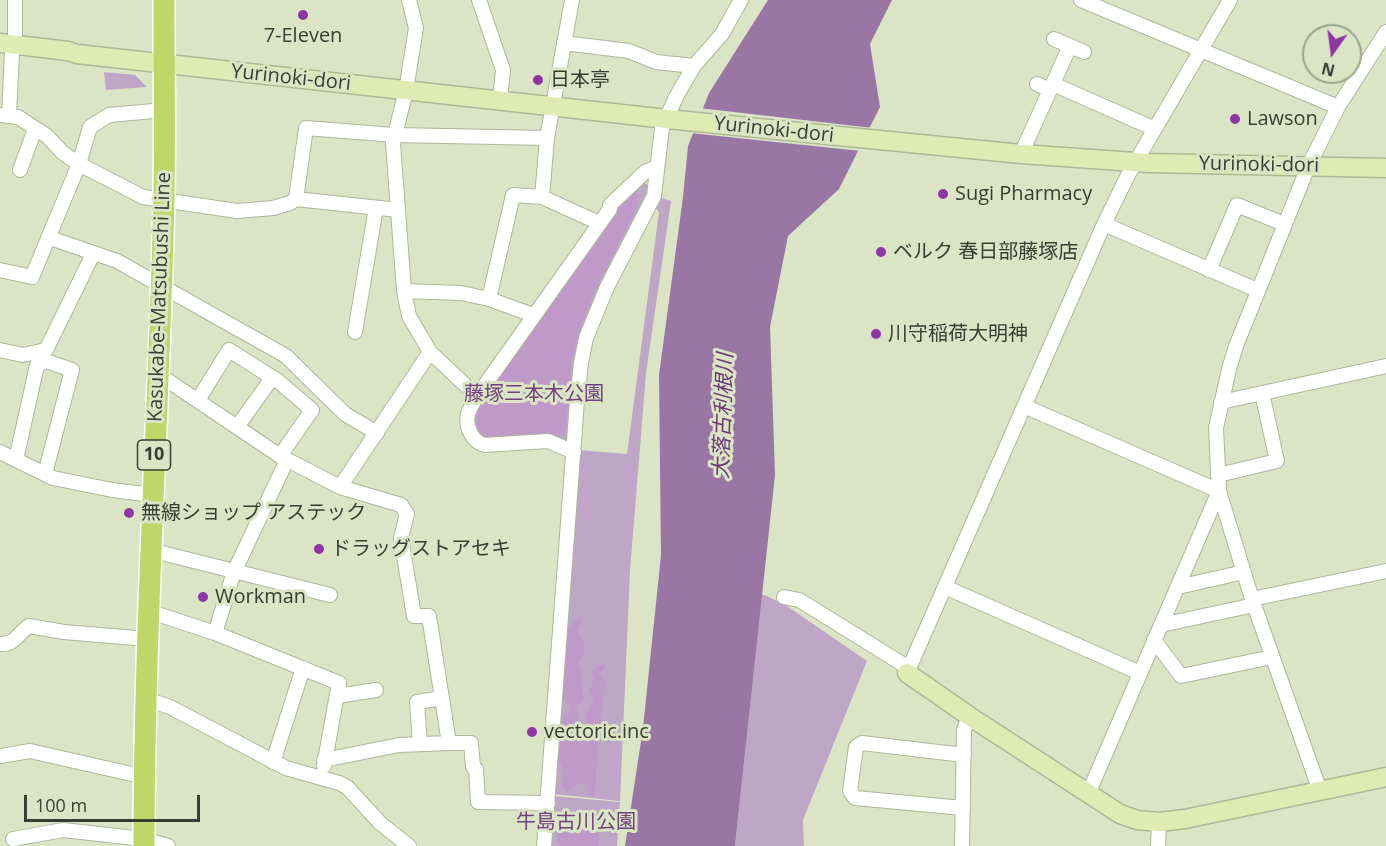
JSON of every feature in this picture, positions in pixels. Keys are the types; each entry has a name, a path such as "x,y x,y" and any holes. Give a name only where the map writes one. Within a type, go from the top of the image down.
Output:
{"main road":[{"name":"Kasukabe-Matsubushi Line","path":"144,842 147,639 164,200 164,0"}],"street":[{"path":"15,0 7,48 5,116 18,117 79,164 143,198 237,211 273,208 296,199 398,210"},
{"path":"409,0 416,28 406,90 394,135 404,291 410,316 430,352 477,396"},
{"path":"479,0 503,70 500,100"},
{"path":"542,197 552,105 572,0"},
{"path":"544,846 581,363 586,338 607,287 654,196 659,140 677,95 694,66 722,34 741,0"},
{"path":"1081,0 1338,107"},
{"path":"907,673 1104,224 1135,163 1230,0"},
{"path":"1320,791 1253,602 1219,491 1216,428 1236,346 1308,167 1338,107 1386,32"},
{"path":"1054,39 1084,52"},
{"path":"564,43 629,51 656,62 694,66"},
{"path":"1021,154 1046,86 1070,46"},
{"name":"Yurinoki-dori","path":"7,48 67,58 77,54 667,119 1021,154 1135,163 1386,168"},
{"path":"1046,86 1155,129"},
{"path":"0,270 32,277 79,164 90,127 109,115 165,110"},
{"path":"296,199 306,128 394,135 547,138"},
{"path":"20,170 35,129"},
{"path":"574,452 548,441 478,444 472,439 468,414 477,396 610,206 645,172 657,167"},
{"path":"489,299 513,195 542,197 599,223"},
{"path":"1209,270 1237,205 1284,224"},
{"path":"355,332 376,208"},
{"path":"1104,224 1257,290"},
{"path":"50,237 117,261 286,356 345,414 377,433"},
{"path":"0,350 23,355 46,350 93,254"},
{"path":"404,291 461,293 489,299 533,315"},
{"path":"198,400 229,350 272,378 312,410 283,458 234,572 215,633"},
{"path":"340,487 430,352"},
{"path":"16,460 37,365 46,361 72,370 45,474"},
{"path":"1221,402 1386,366"},
{"path":"158,375 283,458 340,487 401,505 405,509 407,514 401,538 414,616 429,616 449,743"},
{"path":"237,427 272,378"},
{"path":"1218,475 1277,461 1262,393"},
{"path":"1024,406 1219,491"},
{"path":"0,452 53,478 112,490 152,495"},
{"path":"1088,795 1219,491"},
{"path":"150,550 330,595"},
{"path":"1161,625 1386,571"},
{"path":"1178,587 1244,572"},
{"path":"945,587 1140,673"},
{"path":"784,597 799,600 904,665 907,673 969,716 1088,795 1120,814 1137,820 1160,822 1185,819 1386,777"},
{"path":"148,611 215,633 339,683 324,760 323,777"},
{"path":"0,644 8,645 15,641 28,626 64,632 147,639"},
{"path":"1154,640 1181,676 1272,657"},
{"path":"273,762 303,668"},
{"path":"337,696 376,690"},
{"path":"420,744 417,702 442,698"},
{"path":"146,699 170,707 273,762 347,787 380,823 410,846"},
{"path":"962,846 964,730 969,716"},
{"path":"324,760 399,745 471,742 473,767 476,769 478,802 548,803"},
{"path":"963,808 855,798 850,791 856,747 862,743 964,755"},
{"path":"0,756 30,751 145,777"},
{"path":"1158,846 1160,822"},
{"path":"13,839 63,830 168,846"}],"green space":[{"path":"104,72 135,75 147,87 106,90"},
{"name":"藤塚三本木公園","path":"641,180 649,186 647,193 671,201 646,373 630,571 620,801 552,794 577,450 627,454 659,212 653,205 598,296 571,446 478,439 472,416 481,398 622,198"},
{"path":"637,190 637,208 598,284 583,321 572,359 565,437 481,435 478,415 486,396 619,207"},
{"path":"762,594 784,604 867,661 803,820 804,846 735,846"},
{"path":"578,618 582,621 577,632 585,645 578,664 584,700 576,707 582,738 587,746 589,733 585,716 594,699 589,691 594,679 591,673 597,665 606,665 600,674 605,680 595,796 587,794 588,784 581,783 567,792 562,783 564,771 558,759 562,718 571,712 572,705 561,699 567,628"},
{"name":"牛島古川公園","path":"553,796 620,802 617,846 548,846"},
{"path":"582,824 599,830 599,846 561,846 557,840 557,831 562,827"}],"water":[{"name":"大落古利根川","path":"768,0 892,0 870,44 880,107 839,189 788,236 770,327 775,475 735,846 625,846 643,728 661,555 659,375 688,146 709,93"}],"pier":[{"path":"699,108 873,128 861,151 690,133"}],"place":[{"name":"7-Eleven","path":"303,15"},
{"name":"日本亭","path":"538,80"},
{"name":"Lawson","path":"1235,119"},
{"name":"Sugi Pharmacy","path":"943,194"},
{"name":"ベルク 春日部藤塚店","path":"881,252"},
{"name":"川守稲荷大明神","path":"876,334"},
{"name":"無線ショップ アステック","path":"129,513"},
{"name":"ドラッグストアセキ","path":"319,549"},
{"name":"Workman","path":"203,597"},
{"name":"vectoric.inc","path":"532,732"}]}
